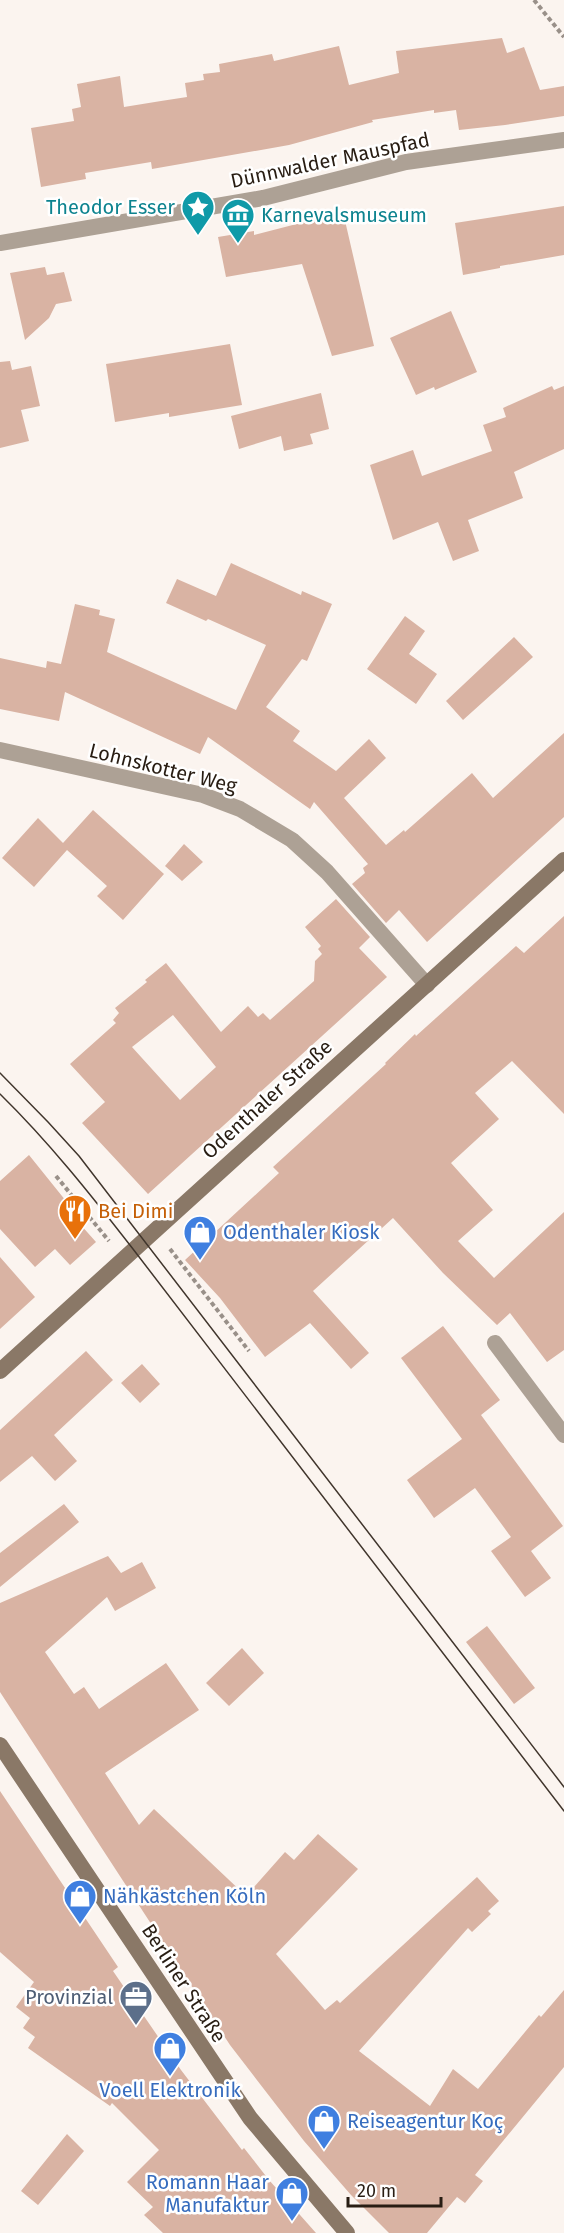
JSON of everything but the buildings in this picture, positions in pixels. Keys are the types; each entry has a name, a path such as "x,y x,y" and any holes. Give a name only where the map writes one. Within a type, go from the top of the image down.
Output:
{"main road":[{"name":"Odenthaler Straße","path":"0,1371 564,860"},
{"name":"Berliner Straße","path":"0,1745 250,2118 346,2233"}],"street":[{"name":"Dünnwalder Mauspfad","path":"0,243 262,198 406,162 564,140"},
{"name":"Lohnskotter Weg","path":"0,750 203,795 240,809 292,840 327,872 427,985"},
{"path":"495,1343 564,1435"}],"path":[{"path":"534,0 564,37"},
{"path":"56,1176 123,1258"},
{"path":"155,1229 249,1351"}],"tram line":[{"path":"0,1073 79,1156 564,1787"},
{"path":"0,1094 53,1150 117,1229 564,1811"}],"place":[{"name":"Theodor Esser","path":"198,236"},
{"name":"Karnevalsmuseum","path":"238,244"},
{"name":"Bei Dimi","path":"75,1240"},
{"name":"Odenthaler Kiosk","path":"200,1261"},
{"name":"Nähkästchen Köln","path":"80,1925"},
{"name":"Provinzial","path":"136,2026"},
{"name":"Voell Elektronik","path":"170,2077"},
{"name":"Reiseagentur Koç","path":"324,2150"},
{"name":"Romann Haar Manufaktur","path":"292,2222"}]}
